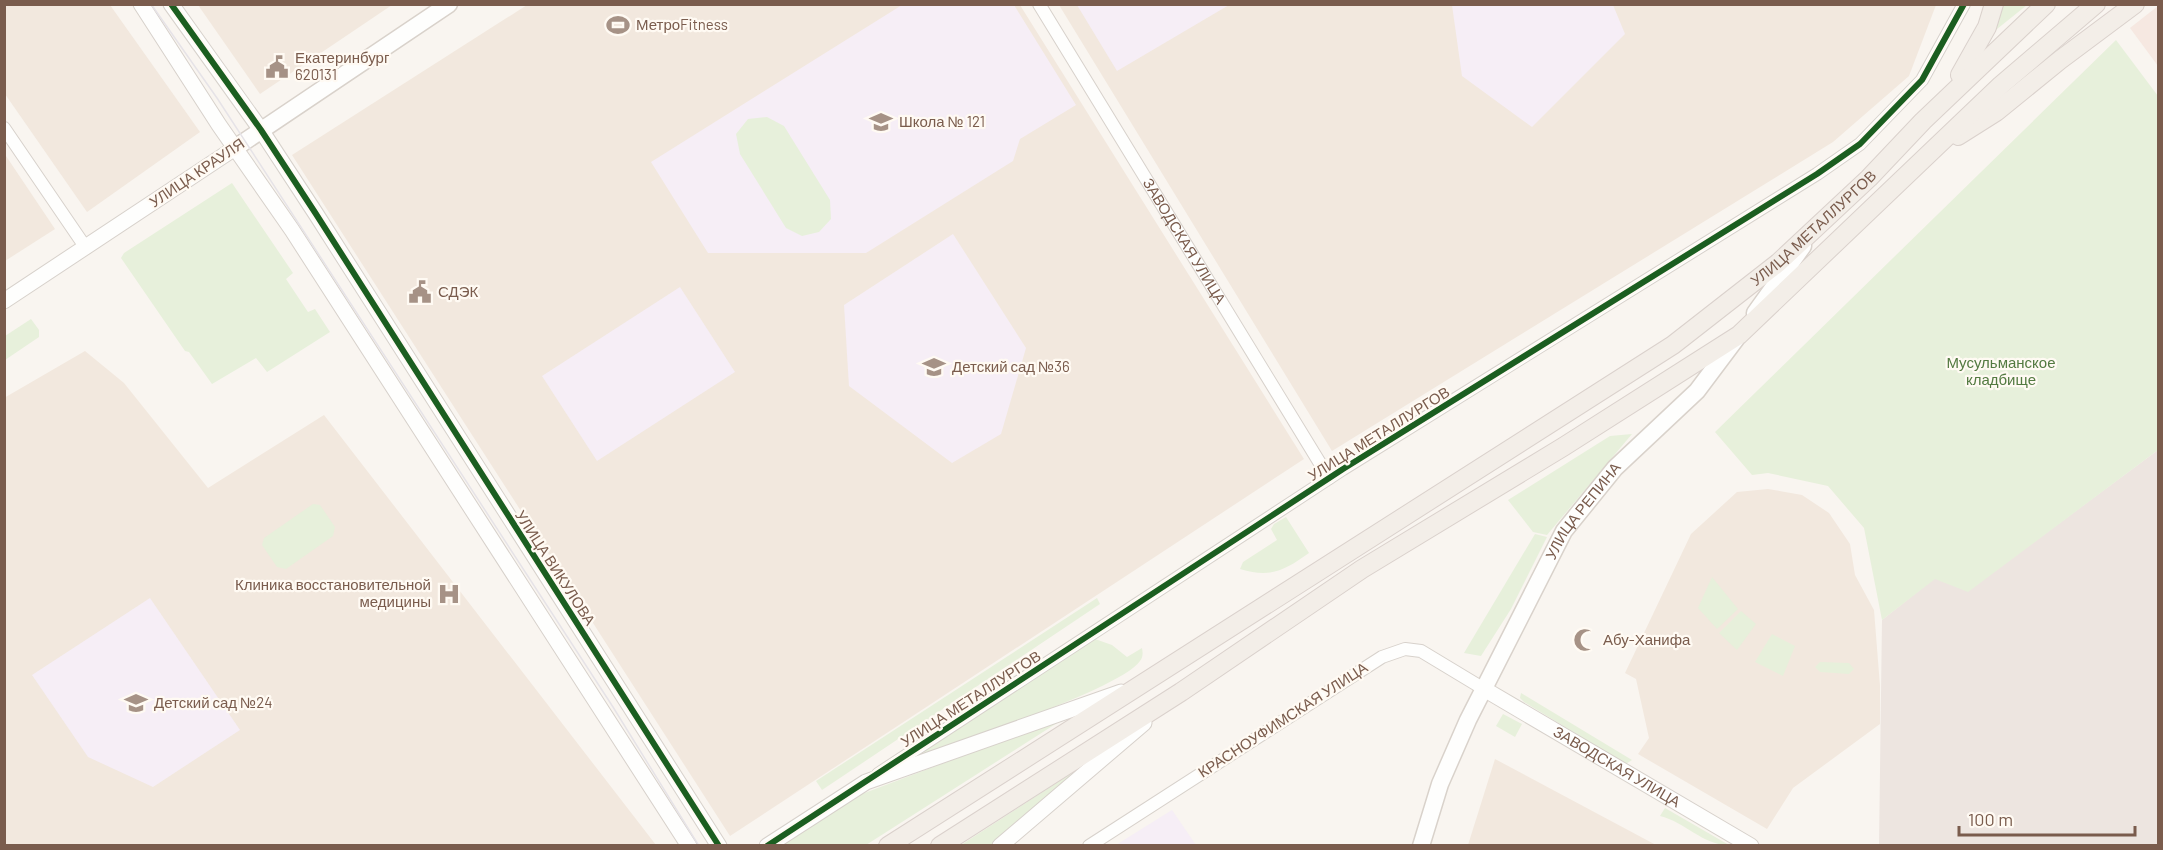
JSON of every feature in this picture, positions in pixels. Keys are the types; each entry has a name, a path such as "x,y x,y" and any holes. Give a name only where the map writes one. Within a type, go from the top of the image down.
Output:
{"main road":[{"name":"УЛИЦА КРАУЛЯ","path":"234,148 448,4"},
{"path":"1923,121 1974,54 1987,27 1994,4"},
{"name":"УЛИЦА МЕТАЛЛУРГОВ","path":"888,846 1146,683 1312,573 1673,345 1770,271 1869,178 1923,121 2046,4"},
{"name":"УЛИЦА МЕТАЛЛУРГОВ","path":"940,846 1181,692 1362,570 1563,447 1739,335 2001,85 2096,4"},
{"path":"1940,144 1981,123 2135,4"},
{"name":"УЛИЦА РЕПИНА","path":"1421,846 1440,784 1484,688 1564,531 1615,468 1697,391 1819,225"}],"street":[{"path":"141,4 234,148 298,240 689,846"},
{"name":"УЛИЦА ВИКУЛОВА","path":"171,4 261,130 718,846"},
{"name":"ЗАВОДСКАЯ УЛИЦА","path":"1039,4 1329,478"},
{"name":"УЛИЦА МЕТАЛЛУРГОВ","path":"766,846 1329,478 1817,174 1860,144 1922,80 1964,4"},
{"path":"4,128 86,248"},
{"name":"УЛИЦА КРАУЛЯ","path":"4,301 234,148"},
{"name":"КРАСНОУФИМСКАЯ УЛИЦА","path":"1089,846 1383,657 1405,649 1421,651 1484,688"},
{"path":"866,782 1146,683"},
{"name":"ЗАВОДСКАЯ УЛИЦА","path":"1484,688 1752,846"},
{"path":"1000,846 1181,692"}],"shaded area":[{"path":"4,5 110,5 200,132 87,212 5,94"},
{"path":"198,5 392,5 260,94"},
{"path":"527,5 1020,5 1304,459 730,836 292,155"},
{"name":"Школа № 121","path":"902,5 1014,5 1076,105 1020,139 1013,161 866,253 708,253 651,162"},
{"path":"1059,5 1936,5 1909,76 1833,142 1332,451"},
{"path":"1077,5 1229,5 1117,71"},
{"path":"1452,5 1613,5 1625,34 1532,127 1462,76"},
{"path":"2158,6 2158,66 2130,28"},
{"path":"4,153 55,229 5,261 4,261"},
{"name":"Детский сад №36","path":"953,234 1026,348 1001,434 952,463 849,386 844,305"},
{"path":"680,287 735,372 597,461 542,376"},
{"path":"85,351 124,383 208,488 324,415 656,845 5,845 4,398"},
{"path":"2158,450 2158,845 1879,846 1882,620 1935,578 1968,591"},
{"path":"1768,489 1802,495 1829,513 1850,544 1855,575 1874,610 1880,686 1880,724 1793,788 1767,829 1638,754 1649,738 1636,679 1625,673 1691,534 1737,492"},
{"name":"Детский сад №24","path":"150,598 240,730 153,787 88,757 32,675"},
{"path":"1495,759 1656,845 1468,845"},
{"path":"1172,810 1196,845 1116,845"}],"green space":[{"path":"2003,5 2027,5 1992,33"},
{"name":"Мусульманское кладбище","path":"2116,40 2158,96 2158,450 1968,592 1935,579 1882,620 1864,528 1828,486 1768,473 1752,475 1715,432"},
{"path":"767,117 784,126 830,200 831,219 819,232 802,236 786,228 740,154 736,134 748,119"},
{"path":"232,183 293,273 286,279 308,312 315,309 330,332 267,372 256,358 212,384 189,352 185,351 121,258 124,253"},
{"path":"31,319 39,330 39,337 5,360 5,336"},
{"path":"1632,434 1547,535 1533,532 1508,500 1610,436"},
{"path":"313,504 320,505 335,527 333,536 286,569 277,567 262,545 264,538"},
{"path":"1286,517 1309,553 1284,568 1268,573 1240,569 1243,562 1277,540 1271,529 1274,524"},
{"path":"1535,534 1547,537 1511,609 1481,656 1464,653"},
{"path":"1712,577 1738,609 1717,629 1698,608"},
{"path":"1097,598 1100,604 822,790 816,781"},
{"path":"1741,611 1756,624 1737,650 1719,633"},
{"path":"1772,634 1795,646 1783,676 1755,662"},
{"path":"1095,639 1112,645 1127,657 1142,648 1142,658 1126,673 1102,686 1034,715 912,759"},
{"path":"1820,662 1849,663 1854,669 1849,674 1820,672 1815,667"},
{"path":"1521,693 1632,760 1626,764 1524,702 1520,698"},
{"path":"1503,714 1522,724 1515,737 1496,726"},
{"path":"1068,716 866,845 775,846 854,797"},
{"path":"1095,758 991,845 961,845"},
{"path":"1665,808 1729,845 1711,842 1678,823 1660,816"}],"tram line":[{"path":"151,4 217,98 613,707 699,846"}],"cycle path":[{"path":"171,4 261,130 316,214 719,846"},
{"path":"767,846 1343,469 1817,174 1860,144 1922,80 1964,4"}],"place":[{"name":"МетроFitness","path":"618,25"},
{"name":"Екатеринбург 620131","path":"277,67"},
{"name":"Школа № 121","path":"881,122"},
{"name":"СДЭК","path":"420,292"},
{"name":"Детский сад №36","path":"934,367"},
{"name":"Клиника восстановительной медицины","path":"449,594"},
{"name":"Абу-Ханифа","path":"1585,640"},
{"name":"Детский сад №24","path":"136,703"}]}
